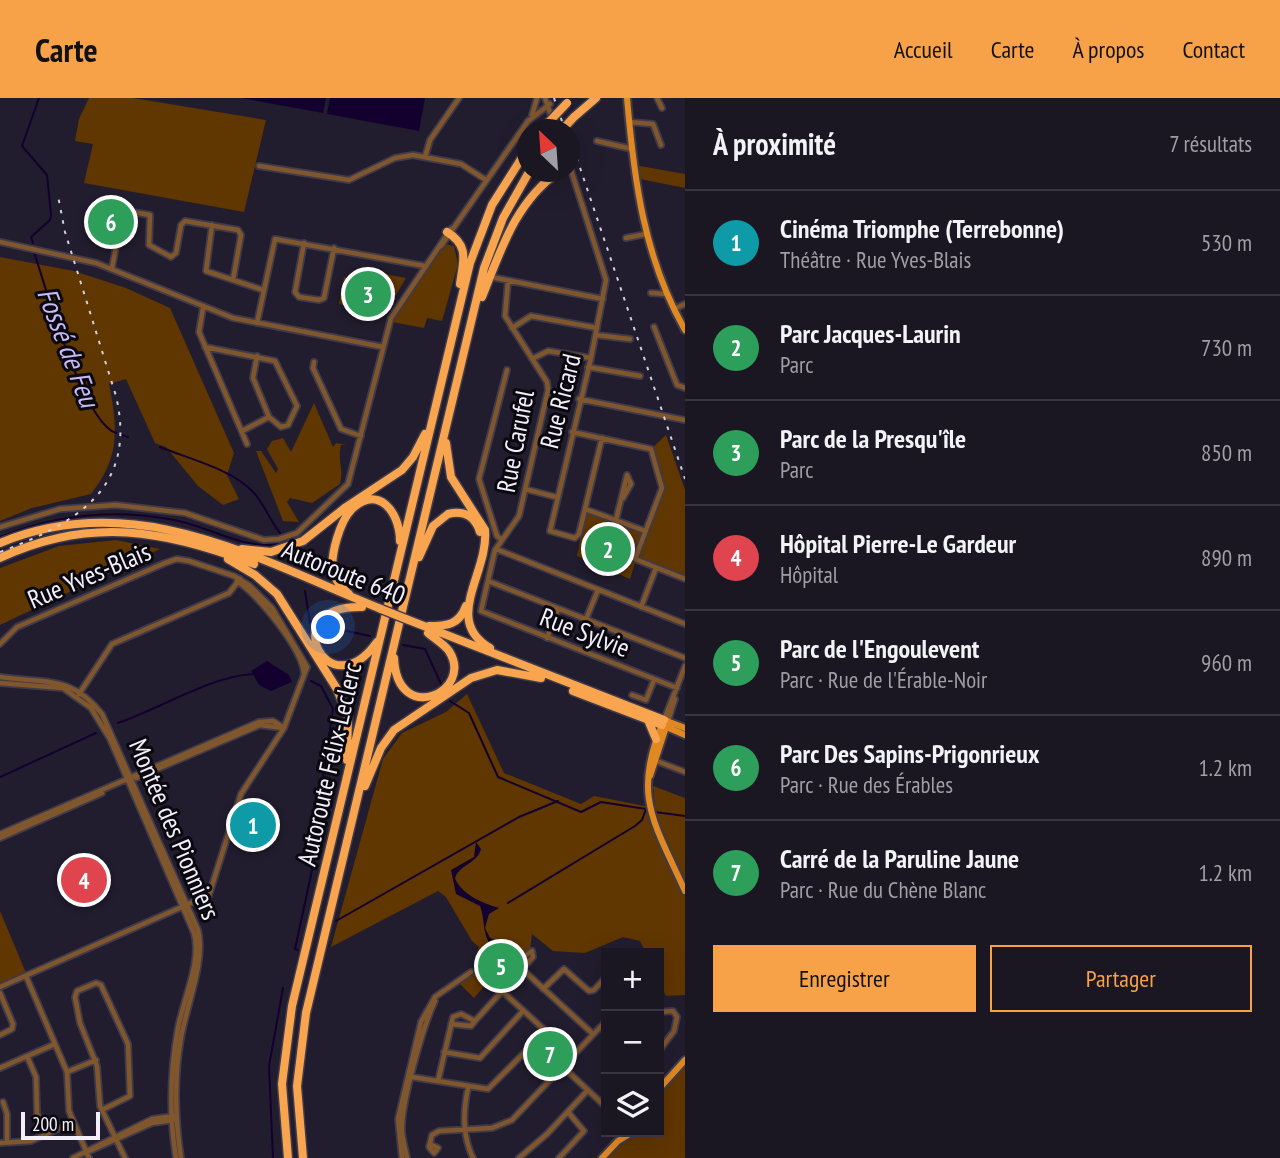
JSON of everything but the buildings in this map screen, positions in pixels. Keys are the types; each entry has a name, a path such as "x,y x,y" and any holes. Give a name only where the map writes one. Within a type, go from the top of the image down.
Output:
{"highway":[{"path":"572,119 596,98"},
{"path":"552,119 570,100"},
{"name":"Autoroute Félix-Leclerc","path":"286,1158 282,1084 287,1033 454,326 483,226 517,163"},
{"name":"Autoroute Félix-Leclerc","path":"303,1157 297,1097 300,1045 471,322 492,244 524,182"},
{"path":"471,322 514,221 531,196 547,182"},
{"path":"449,231 461,242 464,253 454,326"},
{"path":"206,540 264,552 284,550 300,543 343,509 402,470 415,454 434,412"},
{"path":"447,424 446,452 450,474 485,530 468,626 477,640 504,658"},
{"path":"354,598 338,583 333,568 342,526 353,508 372,501 392,510 400,524 400,556"},
{"path":"409,582 428,536 440,519 457,512 476,521 481,542 464,611 452,624 427,630"},
{"name":"Autoroute 640","path":"0,543 60,525 108,521 152,525 206,540 354,598 381,612"},
{"name":"Autoroute 640","path":"0,558 48,540 99,532 149,533 193,542 405,621 541,678 662,720"},
{"path":"193,542 242,566 272,588 337,689 346,708 349,727 343,794"},
{"path":"362,607 338,608 322,617 315,638 321,654 336,665 354,665 366,657 381,637"},
{"path":"393,648 395,675 402,688 420,697 437,695 451,681 454,663 447,648 427,630"},
{"name":"Autoroute 640","path":"427,630 662,720"},
{"path":"353,818 379,751 400,725 483,673 503,670 541,678"},
{"path":"658,741 662,720"}],"main road":[{"path":"627,98 632,149 646,234 667,293 685,330"},
{"path":"683,732 662,720 648,779 650,809 685,891"},
{"path":"658,741 683,732"},
{"path":"664,1083 685,1060"},
{"path":"602,1158 623,1137"}],"street":[{"path":"425,157 428,143 459,98"},
{"path":"532,116 537,98"},
{"path":"657,98 662,108"},
{"path":"0,527 60,509 121,505 185,513 261,540 282,539 300,530 343,492 352,475 395,309 532,116 548,101 555,119"},
{"path":"629,122 653,124 661,145"},
{"path":"597,141 632,149"},
{"path":"259,166 345,180 362,176 399,156 425,157 463,165 486,180"},
{"name":"Rue Ricard","path":"574,182 603,264 606,282 591,358 549,529 578,537 585,509"},
{"path":"119,233 103,225 102,208 108,206 150,215 149,245 171,257 176,253 182,223 188,220 240,233 233,280"},
{"path":"112,268 123,209"},
{"path":"212,225 205,269 263,290"},
{"path":"626,238 646,234"},
{"path":"257,323 274,240 334,248 425,266"},
{"path":"0,242 58,253 112,268 203,308 257,323 383,347"},
{"path":"304,243 295,292 299,297 318,300 324,298 334,248"},
{"path":"496,278 603,299"},
{"name":"Rue Carufel","path":"481,610 496,549 518,518 548,390 505,311 508,281"},
{"path":"651,293 667,293"},
{"path":"674,309 685,304"},
{"path":"203,308 199,332 247,444"},
{"path":"512,328 531,316 597,328"},
{"path":"654,327 677,385 685,388"},
{"path":"596,335 630,339"},
{"path":"205,348 257,356 279,364 297,406 284,427 269,417 253,378 257,356"},
{"path":"532,359 548,351 591,358"},
{"path":"314,362 313,368 341,430 361,436"},
{"path":"587,367 640,376"},
{"path":"504,537 497,536 479,479 507,370"},
{"path":"579,399 685,420"},
{"path":"242,431 269,417"},
{"path":"572,432 651,449 662,488 635,559 685,579"},
{"path":"602,438 585,509 645,531"},
{"path":"525,489 556,496"},
{"path":"616,520 623,498"},
{"path":"496,549 685,624"},
{"name":"Rue Yves-Blais","path":"0,644 17,626 162,564 181,559 239,580 263,602 302,662 304,675 284,728 241,794 211,891 198,902 192,917"},
{"path":"641,607 656,568"},
{"path":"79,694 109,647 229,593 239,580"},
{"path":"488,581 685,658"},
{"path":"586,620 597,590"},
{"path":"547,638 558,608"},
{"name":"Rue Sylvie","path":"481,610 676,690"},
{"path":"662,720 685,667"},
{"name":"Montée des Pionniers","path":"0,677 56,681 79,694 102,714 185,907 196,943 194,969"},
{"path":"632,695 645,700 654,680"},
{"name":"Montée des Pionniers","path":"0,683 55,686 79,694"},
{"path":"662,720 676,690"},
{"path":"0,836 265,720 273,721 284,728"},
{"path":"652,760 685,772"},
{"path":"0,987 198,902"},
{"name":"Montée des Pionniers","path":"178,1158 174,1118 179,1048 200,942 192,917 185,907"},
{"path":"451,1024 467,1027 475,1021 528,963"},
{"path":"522,969 593,1034"},
{"path":"543,989 564,969 589,991 601,982"},
{"path":"404,1158 398,1126 421,1022 430,1003 441,992 471,972"},
{"path":"26,976 67,1072 67,1105 89,1158"},
{"path":"102,1110 130,1096 129,1049 101,985 96,983 75,994 80,1023 96,1060 102,1110 125,1158"},
{"path":"502,991 573,1056"},
{"path":"0,993 13,1024 12,1029 0,1035"},
{"path":"444,1052 480,1058 523,1011"},
{"path":"664,1012 673,1011 677,1017 671,1036 664,1045"},
{"path":"438,1081 453,1017 459,1014 475,1021"},
{"path":"432,1144 434,1133 501,1126 512,1120 601,1026"},
{"path":"411,1075 485,1090 494,1087 546,1031"},
{"path":"0,1068 55,1044"},
{"path":"526,1052 554,1077"},
{"path":"27,1056 36,1077 37,1113 46,1135"},
{"path":"67,1072 96,1060"},
{"path":"564,1068 601,1102"},
{"path":"468,1088 464,1110 465,1130 473,1158"},
{"path":"519,1158 588,1090"},
{"path":"3,1102 7,1114 7,1142"},
{"path":"559,1158 584,1131 568,1112"},
{"path":"73,1158 152,1123 174,1118"},
{"path":"0,1143 31,1141 73,1122"}],"shaded area":[{"path":"89,98 133,98 266,120 244,212 84,183 93,144 75,141 79,119"},
{"path":"241,98 326,98 323,113"},
{"path":"330,98 425,98 419,131 327,114"},
{"path":"634,165 685,174 685,188 635,178"},
{"path":"445,244 454,246 458,264 442,321 427,318 424,328 392,322"},
{"path":"0,257 74,271 126,288 170,308 234,453 227,475 239,499 223,505 198,486 166,447 155,443 126,379 109,384 115,429 112,455 91,494 32,508 0,521"},
{"path":"357,269 406,278 385,313 339,304 344,277 355,279"},
{"path":"314,403 333,447 336,443 346,445 341,445 340,451 340,484 312,503 290,498 287,502 299,522 283,521 256,451 261,451 276,473 278,469 267,449 272,441 283,438 291,452"},
{"path":"666,435 685,490 685,576 637,557 665,488 652,448"},
{"path":"585,509 645,531 630,579 577,556"},
{"path":"116,540 160,549 0,625 0,568 59,546"},
{"path":"267,661 289,675 292,682 271,691 259,685 251,671"},
{"path":"467,694 504,773 581,804 594,796 655,808 653,786 685,798 685,995 666,996 664,992 664,948 644,948 640,941 623,937 585,953 553,951 532,934 530,949 522,955 522,966 497,993 486,984 474,998 458,982 481,966 476,956 479,947 472,941 446,897 438,891 331,947 383,759 402,733 446,712"},
{"path":"476,842 481,849 479,854 457,873 455,878 467,893 479,901 499,908 489,914 485,928 490,938 499,942 496,949 488,941 486,935 482,912 480,906 456,894 451,870 474,857"},
{"path":"0,911 26,973 0,984"},
{"path":"546,1034 571,1056 554,1075 529,1052"},
{"path":"685,1062 685,1158 605,1158 631,1137 664,1137 664,1086"}],"waterway":[{"path":"33,243 31,237 50,220 51,215 47,175 22,146 39,98"},
{"name":"Fossé de Feu","path":"34,252 79,380 103,424 116,433"},
{"name":"Fossé de Feu","path":"122,435 128,437"},
{"name":"Fossé de Feu","path":"160,447 210,465 244,484 257,496 280,533"},
{"path":"0,537 64,518 129,514 188,523 259,545 288,542"},
{"name":"Fossé de Feu","path":"298,551 302,568"},
{"name":"Fossé de Feu","path":"305,591 310,623"},
{"name":"Fossé de Feu","path":"323,626 370,636"},
{"name":"Fossé de Feu","path":"403,645 425,649 441,684"},
{"path":"118,723 202,687 236,676 253,674"},
{"path":"298,950 295,949 325,810 322,783 333,709 321,686 311,681"},
{"name":"Fossé de Feu","path":"450,701 469,713 498,777 581,812 601,802 646,809 642,820 635,826 508,903"},
{"path":"0,777 96,733"},
{"path":"336,921 519,817 558,801"},
{"name":"Fossé de Feu","path":"655,812 685,816"},
{"path":"273,1158 269,1066 283,988"}],"railway":[{"path":"554,98 561,119"},
{"path":"580,168 685,479"},
{"path":"0,552 52,529 75,515 94,499 108,479 118,456 120,429 116,396 65,232 58,196"}],"place":[{"name":"Parc Des Sapins-Prigonrieux","path":"111,222"},
{"name":"Parc de la Presqu'île","path":"368,294"},
{"name":"Parc Jacques-Laurin","path":"608,549"},
{"name":"Cinéma Triomphe (Terrebonne)","path":"253,825"},
{"name":"Hôpital Pierre-Le Gardeur","path":"84,880"},
{"name":"Parc de l'Engoulevent","path":"501,966"},
{"name":"Carré de la Paruline Jaune","path":"550,1054"}]}
